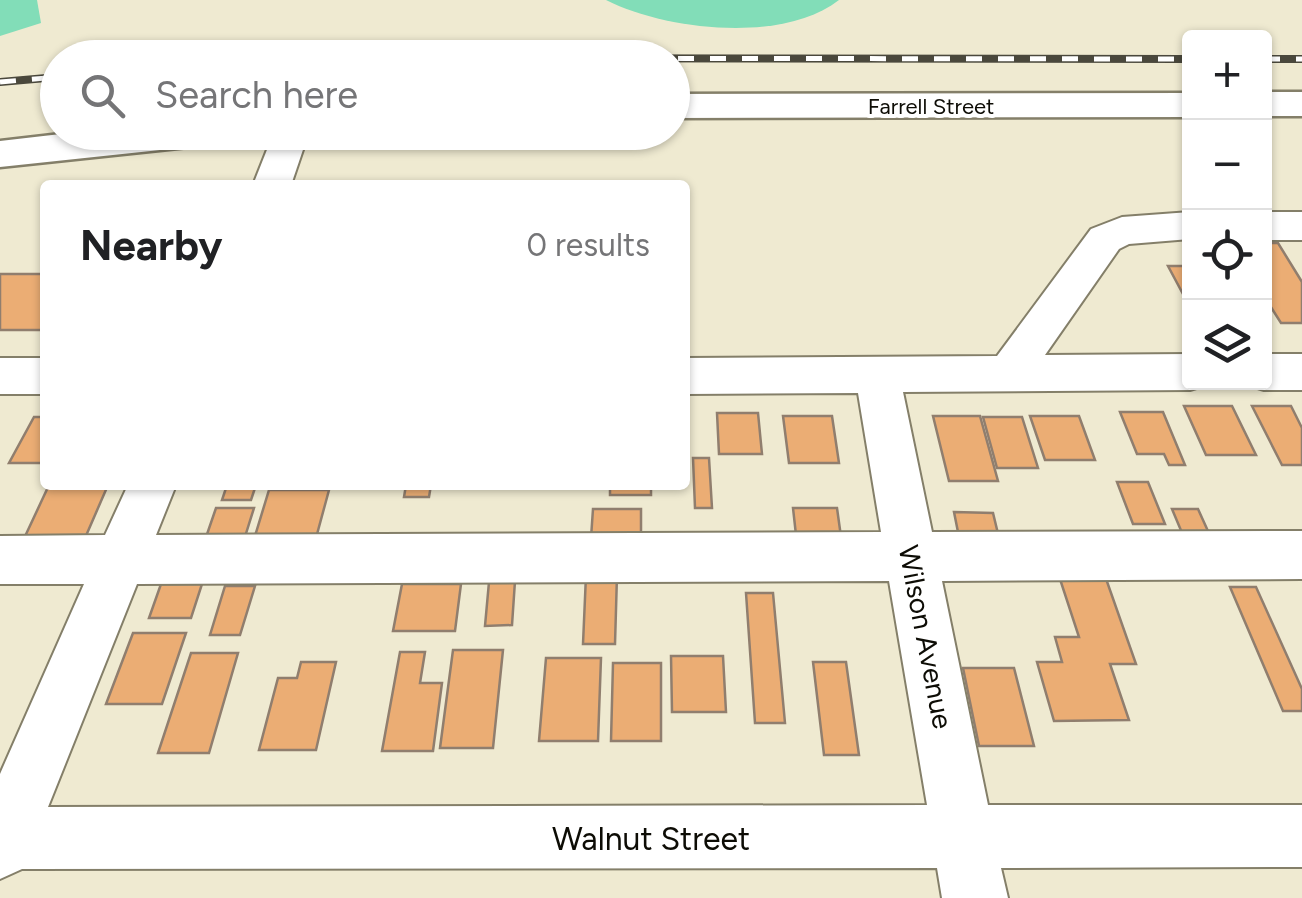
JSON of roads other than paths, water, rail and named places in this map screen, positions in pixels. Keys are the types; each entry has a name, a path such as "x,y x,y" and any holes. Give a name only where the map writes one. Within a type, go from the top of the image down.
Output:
{"main road":[{"name":"Farrell Street","path":"690,106 1182,104"},
{"path":"1272,104 1302,104"},
{"path":"0,154 40,150"}],"street":[{"path":"274,180 285,150"},
{"path":"1272,226 1302,226"},
{"path":"1008,374 1105,240 1122,231 1182,227"},
{"path":"690,376 1182,372"},
{"path":"1272,372 1302,372"},
{"name":"Wilson Avenue","path":"876,375 970,869"},
{"path":"0,376 40,376"},
{"path":"1,841 150,490"},
{"path":"0,560 1302,555"},
{"name":"Walnut Street","path":"1,841 970,869 1302,836"}],"railway":[{"path":"690,58 1182,59"},
{"path":"1272,59 1302,59"},
{"path":"0,82 40,79"}]}
